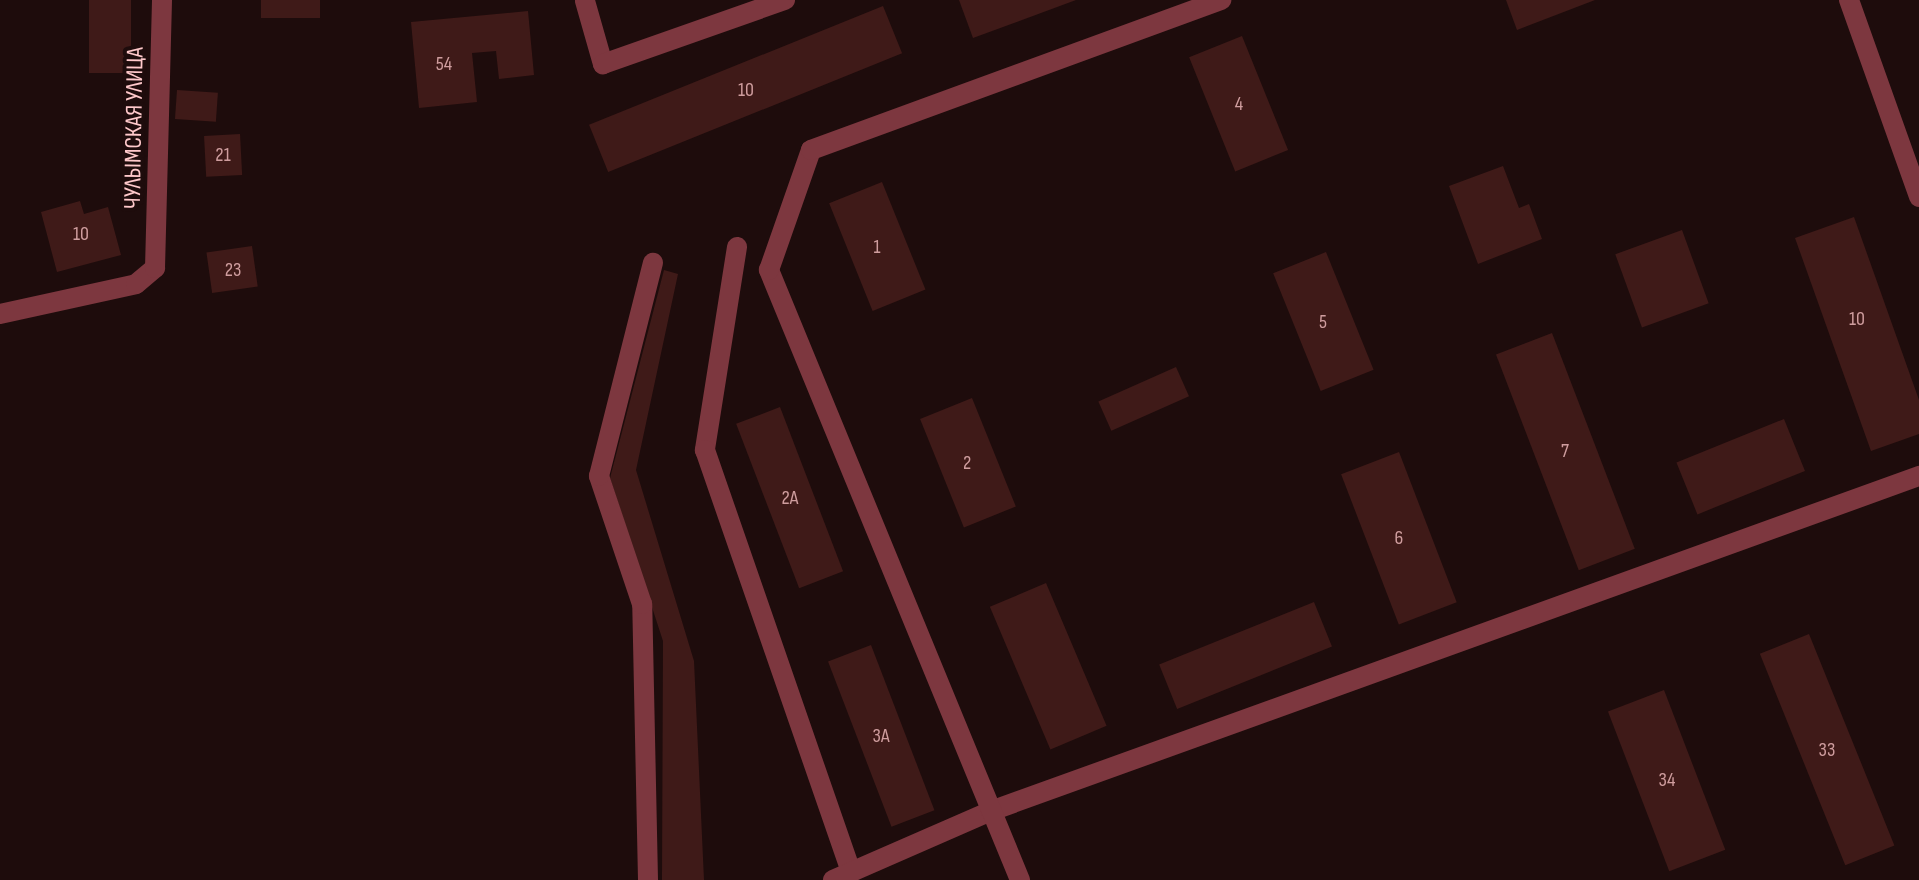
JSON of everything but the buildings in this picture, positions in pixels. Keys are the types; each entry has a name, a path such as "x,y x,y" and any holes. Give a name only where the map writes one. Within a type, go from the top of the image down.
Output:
{"street":[{"name":"ЧУЛЫМСКАЯ УЛИЦА","path":"0,314 136,284 158,257 162,0"},
{"path":"585,1 603,64 783,0"},
{"path":"1020,880 769,270 811,150 1221,0"},
{"path":"1849,0 1919,197"},
{"path":"737,247 705,450 842,876 991,811 1919,476"},
{"path":"648,880 642,604 599,476 653,263"}]}
